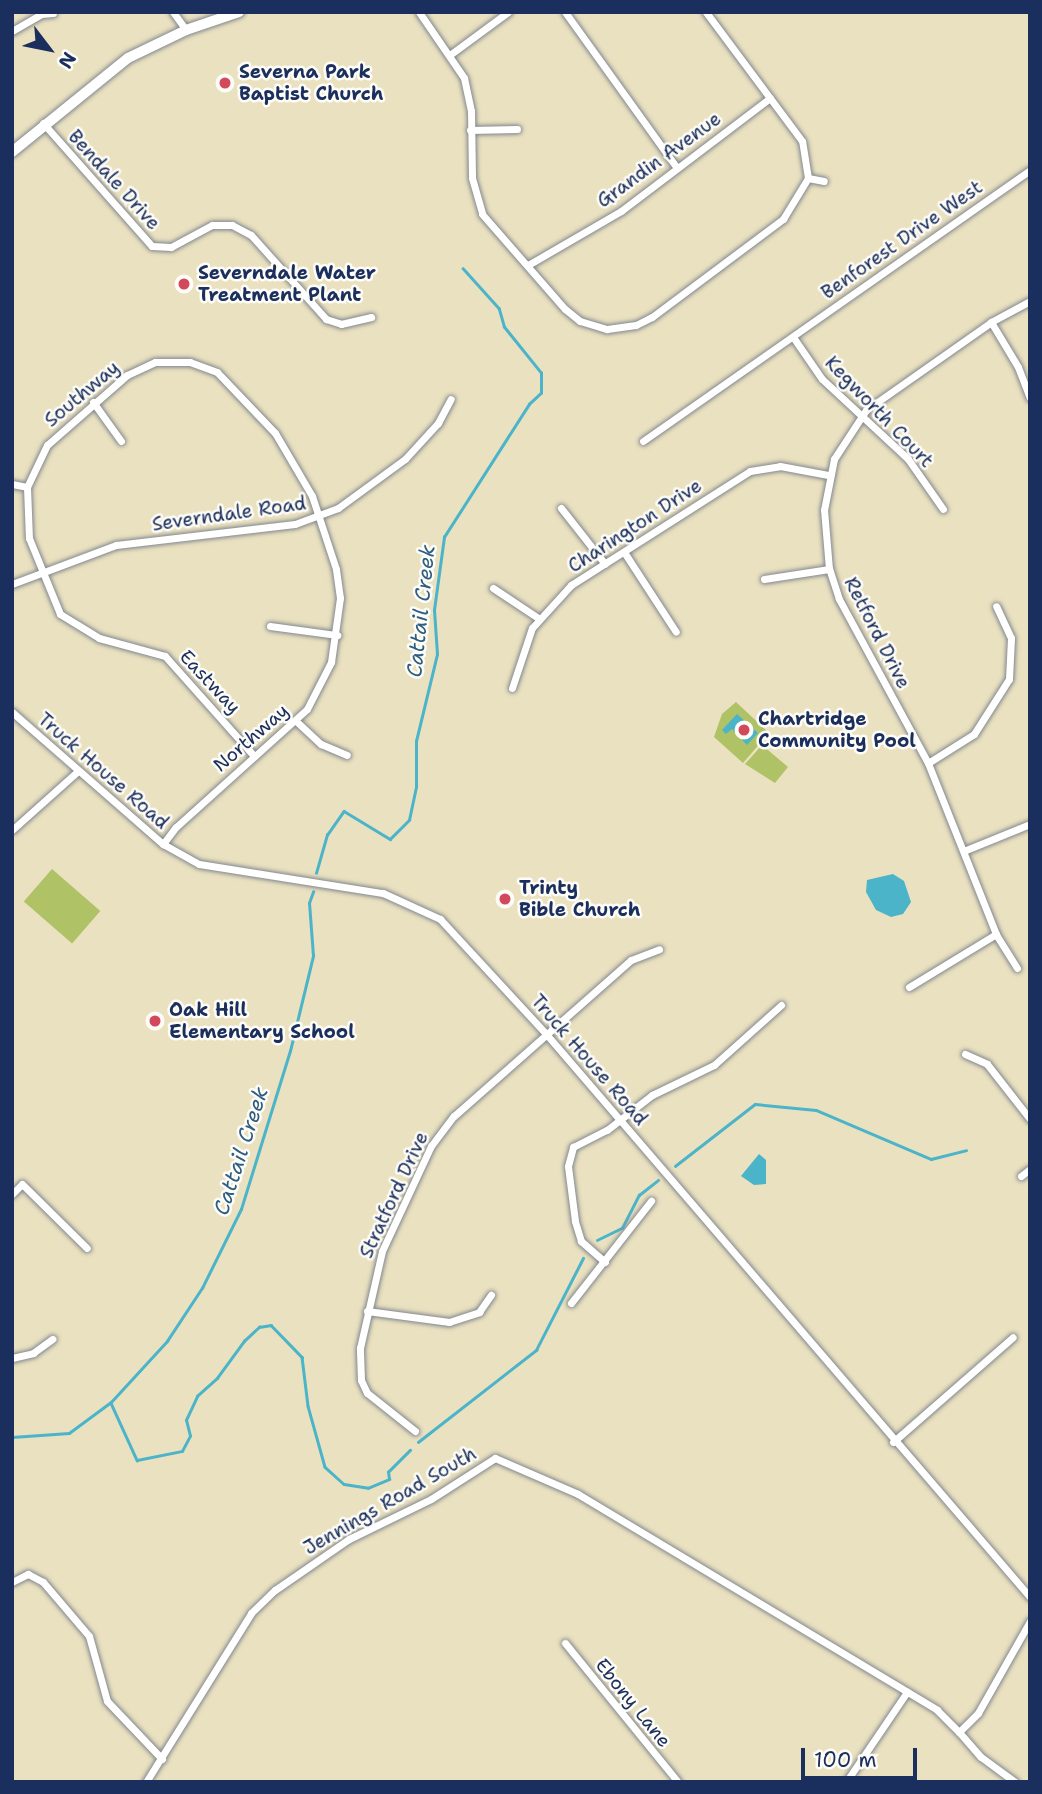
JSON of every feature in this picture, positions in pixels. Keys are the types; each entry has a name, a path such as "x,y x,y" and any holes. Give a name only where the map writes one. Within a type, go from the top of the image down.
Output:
{"main road":[{"path":"12,152 43,123 128,58 186,30 239,12"}],"street":[{"path":"173,12 186,30"},
{"path":"419,12 451,54 469,95 478,205 580,321 607,329 643,322 783,219 808,178 802,141 706,12"},
{"path":"451,54 508,12"},
{"path":"565,12 677,168"},
{"path":"12,31 41,14 53,13"},
{"name":"Grandin Avenue","path":"528,265 623,209 770,97"},
{"name":"Bendale Drive","path":"43,123 152,246 182,244 212,226 232,225 251,235 326,319 341,324 371,317"},
{"path":"470,130 517,129"},
{"name":"Benforest Drive West","path":"643,441 1030,170"},
{"path":"808,178 824,181"},
{"name":"Retford Drive","path":"1017,968 996,934 966,850 928,763 846,614 829,569 824,510 828,475 842,442 860,416 991,322 1030,301"},
{"path":"991,322 1018,367 1030,398"},
{"name":"Kegworth Court","path":"793,337 822,379 908,460 943,509"},
{"name":"Southway","path":"42,573 27,526 27,487 47,445 127,375 155,362 180,360 209,368 231,384 275,433 307,484 319,516"},
{"name":"Severndale Road","path":"12,584 116,545 295,524 319,516 382,481 439,423 451,399"},
{"path":"93,402 121,441"},
{"name":"Charington Drive","path":"512,688 538,618 560,593 750,471 780,466 828,475"},
{"path":"12,484 27,487"},
{"path":"561,508 605,564"},
{"name":"Northway","path":"163,844 254,756 296,721 325,680 337,635 338,584 319,516"},
{"path":"624,552 676,632"},
{"path":"764,579 829,569"},
{"name":"Eastway","path":"42,573 60,614 72,624 99,638 165,656 254,756"},
{"path":"493,588 538,618"},
{"path":"928,763 974,734 1009,679 1012,645 996,606"},
{"path":"270,626 337,635"},
{"name":"Truck House Road","path":"12,712 163,844 199,864 383,893 429,912 452,930 621,1120 893,1442 1030,1597"},
{"path":"296,721 321,744 347,755"},
{"path":"12,830 78,771"},
{"path":"966,850 1030,824"},
{"path":"909,987 996,934"},
{"name":"Stratford Drive","path":"415,1431 377,1404 361,1380 360,1348 382,1251 431,1146 454,1116 631,960 659,949"},
{"path":"605,1262 586,1247 578,1231 568,1159 577,1142 621,1120 652,1095 714,1065 781,1005"},
{"path":"965,1054 987,1063 1030,1119"},
{"path":"1021,1176 1030,1169"},
{"path":"12,1194 22,1184 87,1248"},
{"path":"572,1303 651,1201"},
{"path":"368,1311 449,1322 479,1312 491,1294"},
{"path":"893,1442 1013,1338"},
{"path":"12,1358 33,1353 52,1339"},
{"name":"Jennings Road South","path":"146,1782 251,1613 275,1590 349,1539 431,1499 495,1458 578,1494 907,1692"},
{"path":"12,1582 28,1574 43,1581 89,1636 107,1701 162,1759"},
{"path":"959,1732 978,1713 1030,1621"},
{"name":"Ebony Lane","path":"565,1643 678,1782"},
{"path":"846,1782 907,1692 937,1710 981,1757 1015,1782"}],"green space":[{"path":"736,702 769,733 743,763 714,737 722,714"},
{"path":"762,745 788,767 775,783 745,764"},
{"path":"52,869 100,911 72,943 24,901"}],"water":[{"name":"Chartridge Community Pool","path":"737,714 758,733 747,745 732,729 726,734 722,730"},
{"path":"893,874 904,881 911,902 903,914 891,917 876,910 866,892 867,880"},
{"path":"759,1154 766,1160 766,1184 754,1185 741,1176"}],"waterway":[{"name":"Cattail Creek","path":"316,873 327,835 344,811 390,839 409,820 416,787 416,741 437,654 434,610 444,537 529,404 541,393 541,373 504,327 499,309 463,269"},
{"name":"Cattail Creek","path":"12,1437 69,1433 111,1402 167,1341 202,1288 241,1209 290,1051 313,956 309,903 313,892"},
{"path":"675,1166 755,1104 816,1110 931,1159 966,1150"},
{"path":"597,1240 622,1228 639,1195 658,1180"},
{"path":"418,1442 536,1350 583,1258"},
{"path":"111,1403 137,1460 182,1451 190,1436 186,1420 197,1396 217,1378 244,1341 259,1327 271,1325 302,1357 308,1406 325,1467 344,1484 368,1488 389,1479 388,1472 410,1450"}],"place":[{"name":"Severna Park Baptist Church","path":"225,83"},
{"name":"Severndale Water Treatment Plant","path":"184,284"},
{"name":"Chartridge Community Pool","path":"744,730"},
{"name":"Trinty Bible Church","path":"505,899"},
{"name":"Oak Hill Elementary School","path":"155,1021"}]}
